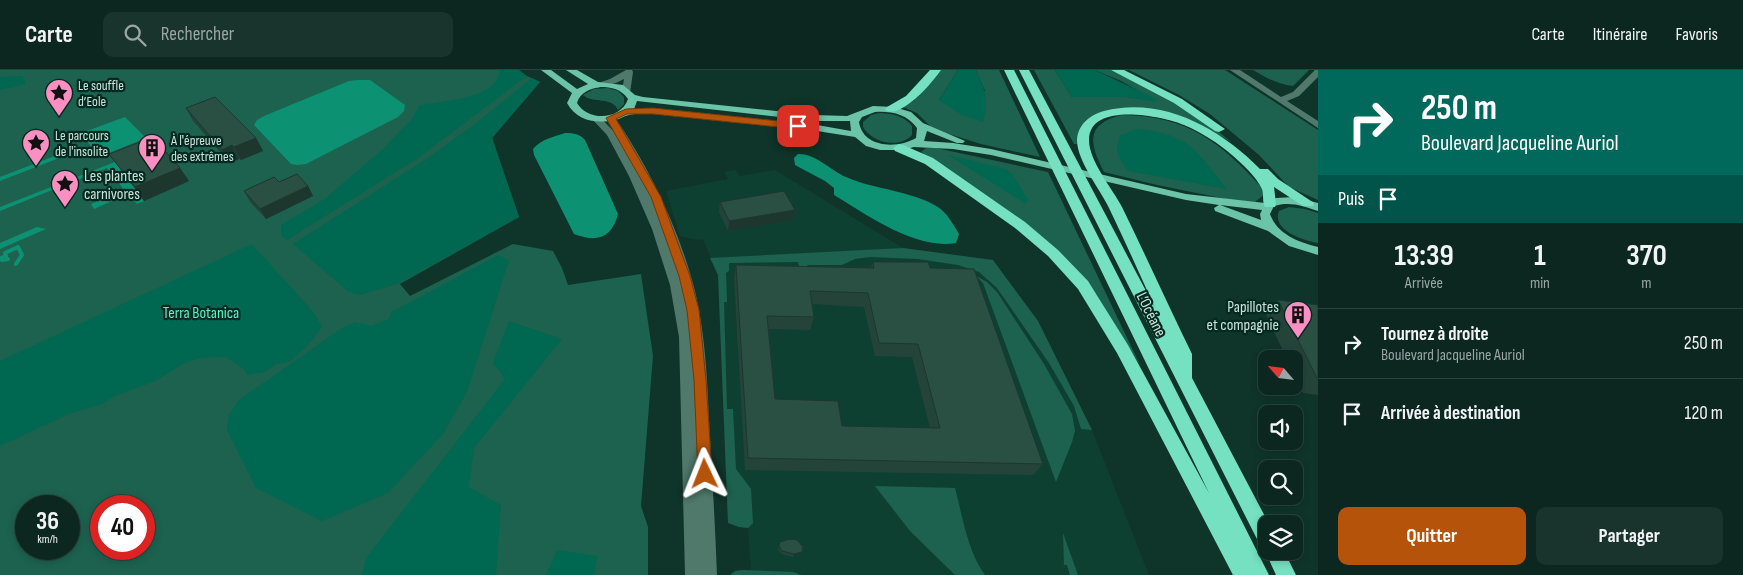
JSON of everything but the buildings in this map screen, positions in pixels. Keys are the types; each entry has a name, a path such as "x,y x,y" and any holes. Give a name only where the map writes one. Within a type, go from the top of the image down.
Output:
{"highway":[{"path":"891,109 910,98 936,70"},
{"name":"L’Océane","path":"1009,70 1259,575"},
{"name":"L’Océane","path":"1024,70 1258,522"},
{"path":"1116,70 1163,93 1211,123 1246,152 1274,182 1313,205"},
{"path":"1186,382 1184,354 1112,201 1086,152 1084,136 1086,128 1090,122 1103,114 1121,111 1152,112 1186,122 1221,140 1244,160 1269,189 1271,195 1268,206"},
{"path":"899,148 928,161 1020,225 1053,253 1083,285 1123,349 1243,575"},
{"path":"1278,560 1286,575"}],"main road":[{"path":"570,70 598,85"},
{"path":"546,71 577,93"},
{"path":"991,152 933,144 915,144 899,148 879,146 860,135 816,128 653,111 626,112 611,118 597,119 584,116 574,109 572,101 577,93 586,88 598,85 614,85 643,100 814,118 840,119 857,117 873,109 891,109 909,115 921,126 991,152 1135,187 1186,198 1268,206 1283,200 1313,205"},
{"path":"626,112 632,104 629,94"},
{"path":"857,117 854,124 860,135"},
{"path":"915,144 922,136 921,126"},
{"path":"1186,198 1272,228 1291,241 1318,251"},
{"path":"1268,206 1266,217 1272,228"}],"street":[{"path":"1234,70 1318,125"},
{"path":"598,85 630,71"},
{"path":"629,94 630,71"},
{"path":"1280,100 1296,94 1318,72"},
{"path":"611,118 652,188 666,219 685,276 693,310 700,380 709,575"},
{"path":"597,119 611,134 634,176 658,229 676,285 685,337 693,575"}],"shaded area":[{"path":"370,80 405,105 404,111 398,117 306,164 291,164 254,125 257,120 264,116 349,81"},
{"path":"125,117 146,138 99,157 81,133"},
{"path":"565,133 576,134 585,140 618,214 612,229 608,233 596,238 582,237 574,234 534,155 533,149 540,143"},
{"path":"78,147 80,150 0,181 0,177"},
{"path":"798,154 810,156 846,177 869,185 904,193 938,207 947,216 959,234 956,243 941,244 925,241 892,229 877,221 834,195 834,188 825,181 795,165 794,158"},
{"path":"120,160 144,201 137,204 128,194 94,209 91,204 124,190 107,168 0,211 0,207"},
{"path":"735,170 740,176 775,170 903,248 993,260 1038,321 1092,430 1149,575 730,575 739,570 751,570 748,528 728,523 718,275 703,239 698,240 680,236 666,191 728,179 724,172"},
{"path":"37,227 46,229 0,249 0,243"}],"green space":[{"name":"Terra Botanica","path":"0,70 500,70 505,73 527,76 540,82 492,138 519,217 400,284 410,296 513,244 553,251 568,285 641,274 653,356 641,506 648,527 648,575 0,575"},
{"path":"501,70 519,70 527,76 418,158 287,240 281,235 281,226 326,198 384,148 412,119 420,105 472,96 490,87 496,81"},
{"path":"940,70 958,70 939,100 985,91 976,70 999,70 1040,157 981,144 933,129 917,113 903,107 913,101"},
{"path":"958,70 976,70 986,96 983,122 962,115 939,100"},
{"path":"1034,70 1055,70 1072,97 1127,97 1156,101 1121,81 1095,70 1111,70 1161,94 1214,128 1231,142 1210,130 1122,108 1105,111 1086,120 1081,126 1078,144 1074,144"},
{"path":"1055,70 1095,70 1156,99 1156,102 1127,97 1072,97"},
{"path":"1129,70 1225,70 1318,130 1318,200 1289,187 1259,155 1210,114 1179,95"},
{"path":"1253,70 1309,70 1293,86 1272,80"},
{"path":"22,76 26,84 0,90 0,77"},
{"path":"532,78 540,82 492,138 519,217 400,283 360,295 349,292 293,244 428,158 475,124"},
{"path":"608,88 618,91 624,97 624,104 618,110 607,101 587,98 583,95 594,89"},
{"path":"879,113 893,114 901,117 912,126 912,135 900,142 893,143 879,140 867,133 863,127 863,122 871,115"},
{"path":"1122,115 1166,120 1202,135 1233,158 1264,190 1265,194 1255,202 1236,201 1104,172 1093,144 1096,129 1110,119"},
{"path":"1136,129 1169,135 1190,146 1199,154 1227,189 1128,171 1118,155 1117,147 1120,136"},
{"path":"926,148 936,148 1048,172 1141,367 1096,294 1072,266 921,152"},
{"path":"948,155 1006,169 1013,175 1028,200 1026,204"},
{"path":"1289,207 1318,213 1318,243 1297,237 1284,229 1278,218 1279,211"},
{"path":"252,244 314,313 322,327 294,359 276,364 265,372 247,375 244,369 226,357 199,358 183,364 155,381 115,396 102,404 69,414 0,446 0,361"},
{"path":"903,248 993,260 1038,321 1092,430 1081,429 1074,406 1049,363 997,288 979,272 958,265 918,259 870,257 855,259 842,265 808,265 800,271 798,262 729,263 729,271 726,273 727,302 724,302 727,409 733,409 736,469 751,489 753,523 748,528 728,523 718,275 710,258"},
{"path":"498,255 509,260 467,392 443,434 388,493 322,521 256,488 227,430 229,414 239,400 342,328 356,322 371,326 389,319 392,311"},
{"path":"976,276 987,282 997,292 1044,364 1072,414 1075,431 1056,482 983,283"},
{"path":"509,321 562,339 474,448 469,487 501,505 496,575 362,575 366,558 505,379 493,363"},
{"path":"875,486 955,488 970,544 985,575 955,575 910,531"},
{"path":"1063,533 1078,575 1070,575 1067,565 1064,565"},
{"path":"557,550 597,556 594,575 546,575"},
{"path":"735,571 793,572 801,575 730,575"}],"waterway":[{"path":"8,259 2,260 1,258 6,256 5,253 18,247 22,255 16,264"}],"place":[{"name":"Le souffle d’Eole","path":"59,117"},
{"name":"Le parcours de l'insolite","path":"36,167"},
{"name":"À l'épreuve des extrêmes","path":"152,172"},
{"name":"Les plantes carnivores","path":"65,208"},
{"name":"Papillotes et compagnie","path":"1298,339"}],"route":[{"path":"705,474 700,380 693,310 685,276 666,219 656,197 611,118 626,112 653,111 798,126"}]}
